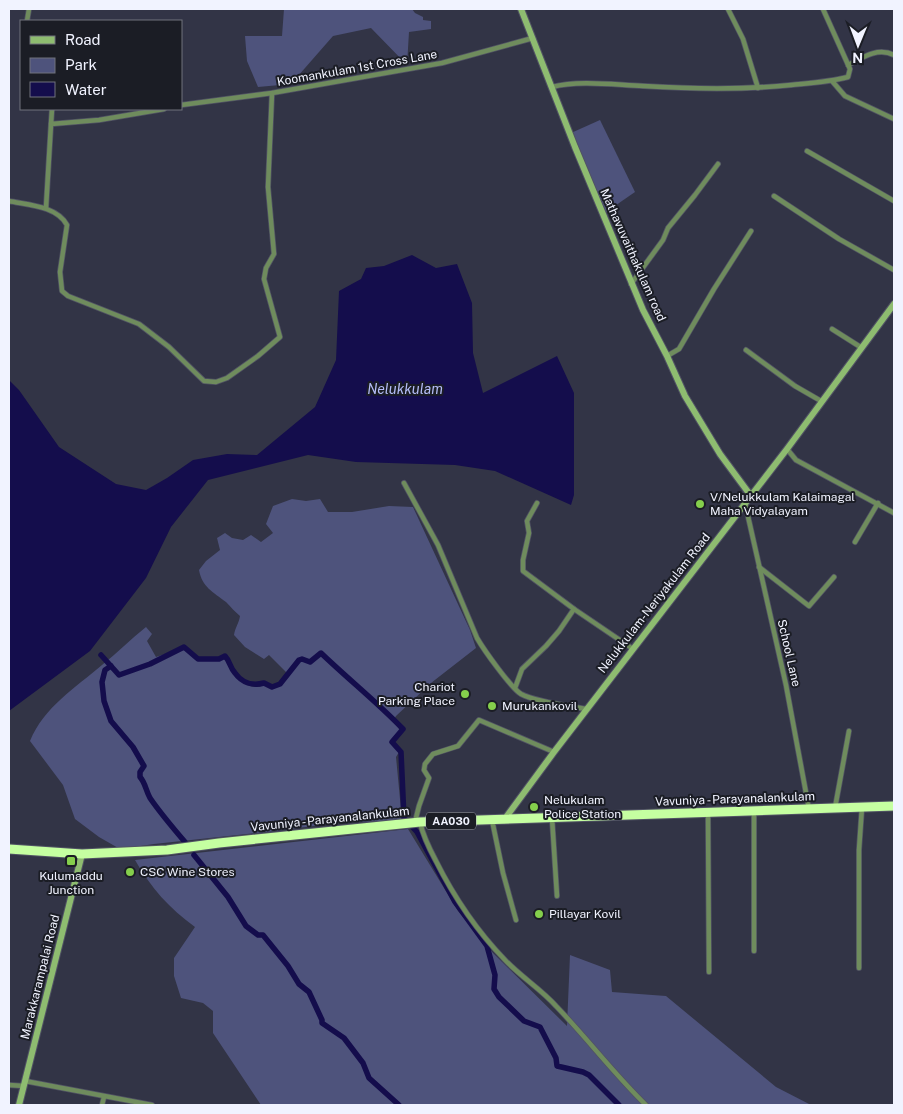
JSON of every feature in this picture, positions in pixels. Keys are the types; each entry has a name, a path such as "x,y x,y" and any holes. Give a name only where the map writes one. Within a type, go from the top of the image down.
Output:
{"highway":[{"name":"Vavuniya - Parayanalankulam","path":"9,849 82,854 167,850 417,822 894,806"}],"street":[{"name":"Mathavuvaithakulam road","path":"520,9 533,38 574,147 631,284 685,396 720,454 750,496"},
{"path":"728,9 743,39 758,88"},
{"path":"552,87 561,84 602,84 688,88 758,88 832,81 848,77 850,71 848,65 823,9"},
{"name":"Koomankulam 1st Cross Lane","path":"182,105 272,92 442,63 533,38"},
{"path":"848,65 878,52 884,51 894,55"},
{"path":"832,81 845,96 894,119"},
{"path":"9,201 46,208 64,220 67,225 60,272 62,291 68,296 139,324 169,347 204,381 216,382 226,378 258,356 280,337 264,279 266,268 274,254 268,187 272,92"},
{"path":"46,208 52,110"},
{"path":"51,124 99,120 158,110"},
{"path":"807,151 894,201"},
{"path":"631,284 663,240 668,228 718,164"},
{"path":"774,196 839,238 894,270"},
{"path":"667,356 679,349 751,230"},
{"name":"Nelukkulam-Neriyakulam Road","path":"504,820 894,307"},
{"path":"832,329 862,348"},
{"path":"746,350 795,386 821,401"},
{"path":"787,449 796,460 894,513"},
{"path":"404,483 438,545 477,638 484,650 521,694 587,709"},
{"path":"537,503 527,521 529,533 523,560 523,571 633,649"},
{"name":"School Lane","path":"745,503 786,685 809,808"},
{"path":"855,542 878,503"},
{"path":"759,567 809,606 834,577"},
{"path":"515,688 522,669 546,646 574,609"},
{"path":"554,752 480,720 458,746 432,754 425,764 424,770 429,778 419,806 417,822 451,892 469,917 506,961 557,1007 617,1076 646,1105"},
{"path":"835,808 849,731"},
{"path":"859,968 859,850 862,807"},
{"path":"754,810 754,951"},
{"path":"708,812 709,972"},
{"path":"552,818 557,896"},
{"path":"492,820 503,873 516,920"},
{"name":"Marakkarampalai Road","path":"19,1105 82,854"},
{"path":"9,1085 24,1084 152,1105"},
{"path":"102,1105 104,1097"}],"green space":[{"path":"284,9 412,9 423,17 423,20 431,21 431,29 409,32 407,65 371,28 333,36 291,84 258,87 247,61 245,36 282,36"},
{"path":"600,120 635,192 606,212 571,133"},
{"path":"292,499 306,501 320,499 328,512 352,512 389,506 413,507 470,630 476,648 431,683 393,721 400,730 391,742 399,752 396,757 402,820 337,823 120,849 99,837 75,819 63,785 30,741 43,718 61,699 146,627 152,634 147,641 156,657 184,648 199,661 216,661 224,658 237,677 250,686 280,685 289,675 269,655 264,659 245,647 234,635 240,616 205,585 199,570 206,561 220,550 217,538 225,533 232,538 243,540 251,535 261,542 273,533 266,524 273,506"},
{"path":"408,829 458,911 493,953 567,1026 570,955 610,970 612,992 666,996 776,1087 811,1105 261,1105 213,1033 213,1011 203,1003 181,998 174,976 174,958 195,927 161,897 147,880 135,860"}],"water":[{"name":"Nelukkulam","path":"412,255 436,268 457,264 472,303 473,353 483,393 557,356 574,393 574,495 571,505 495,471 455,465 356,462 308,455 208,480 171,527 146,578 90,651 9,711 9,380 19,390 59,447 116,484 146,490 193,460 227,454 257,455 315,407 336,360 339,291 361,279 366,268 384,266"}],"waterway":[{"path":"101,655 119,675 150,664 184,647 198,659 219,659 225,656 233,671 244,681 252,684 264,683 272,687 280,684 299,660 302,659 310,662 321,653 403,729 392,742 401,752 404,818 417,832 455,902 487,946 495,975 494,989 499,997 524,1021 540,1027 556,1058 557,1066 589,1075 619,1105"},
{"path":"111,666 105,670 102,682 104,701 111,721 133,747 144,766 140,772 140,777 150,798 185,842"},
{"path":"194,855 228,897 246,926 258,935 263,935 288,966 299,984 309,992 322,1023 344,1038 363,1063 369,1078 399,1105"}],"place":[{"name":"V/Nelukkulam Kalaimagal Maha Vidyalayam","path":"700,504"},
{"name":"Chariot Parking Place","path":"465,694"},
{"name":"Murukankovil","path":"492,706"},
{"name":"Nelukulam Police Station","path":"534,807"},
{"name":"Kulumaddu Junction","path":"71,861"},
{"name":"CSC Wine Stores","path":"130,872"},
{"name":"Pillayar Kovil","path":"539,914"}]}
